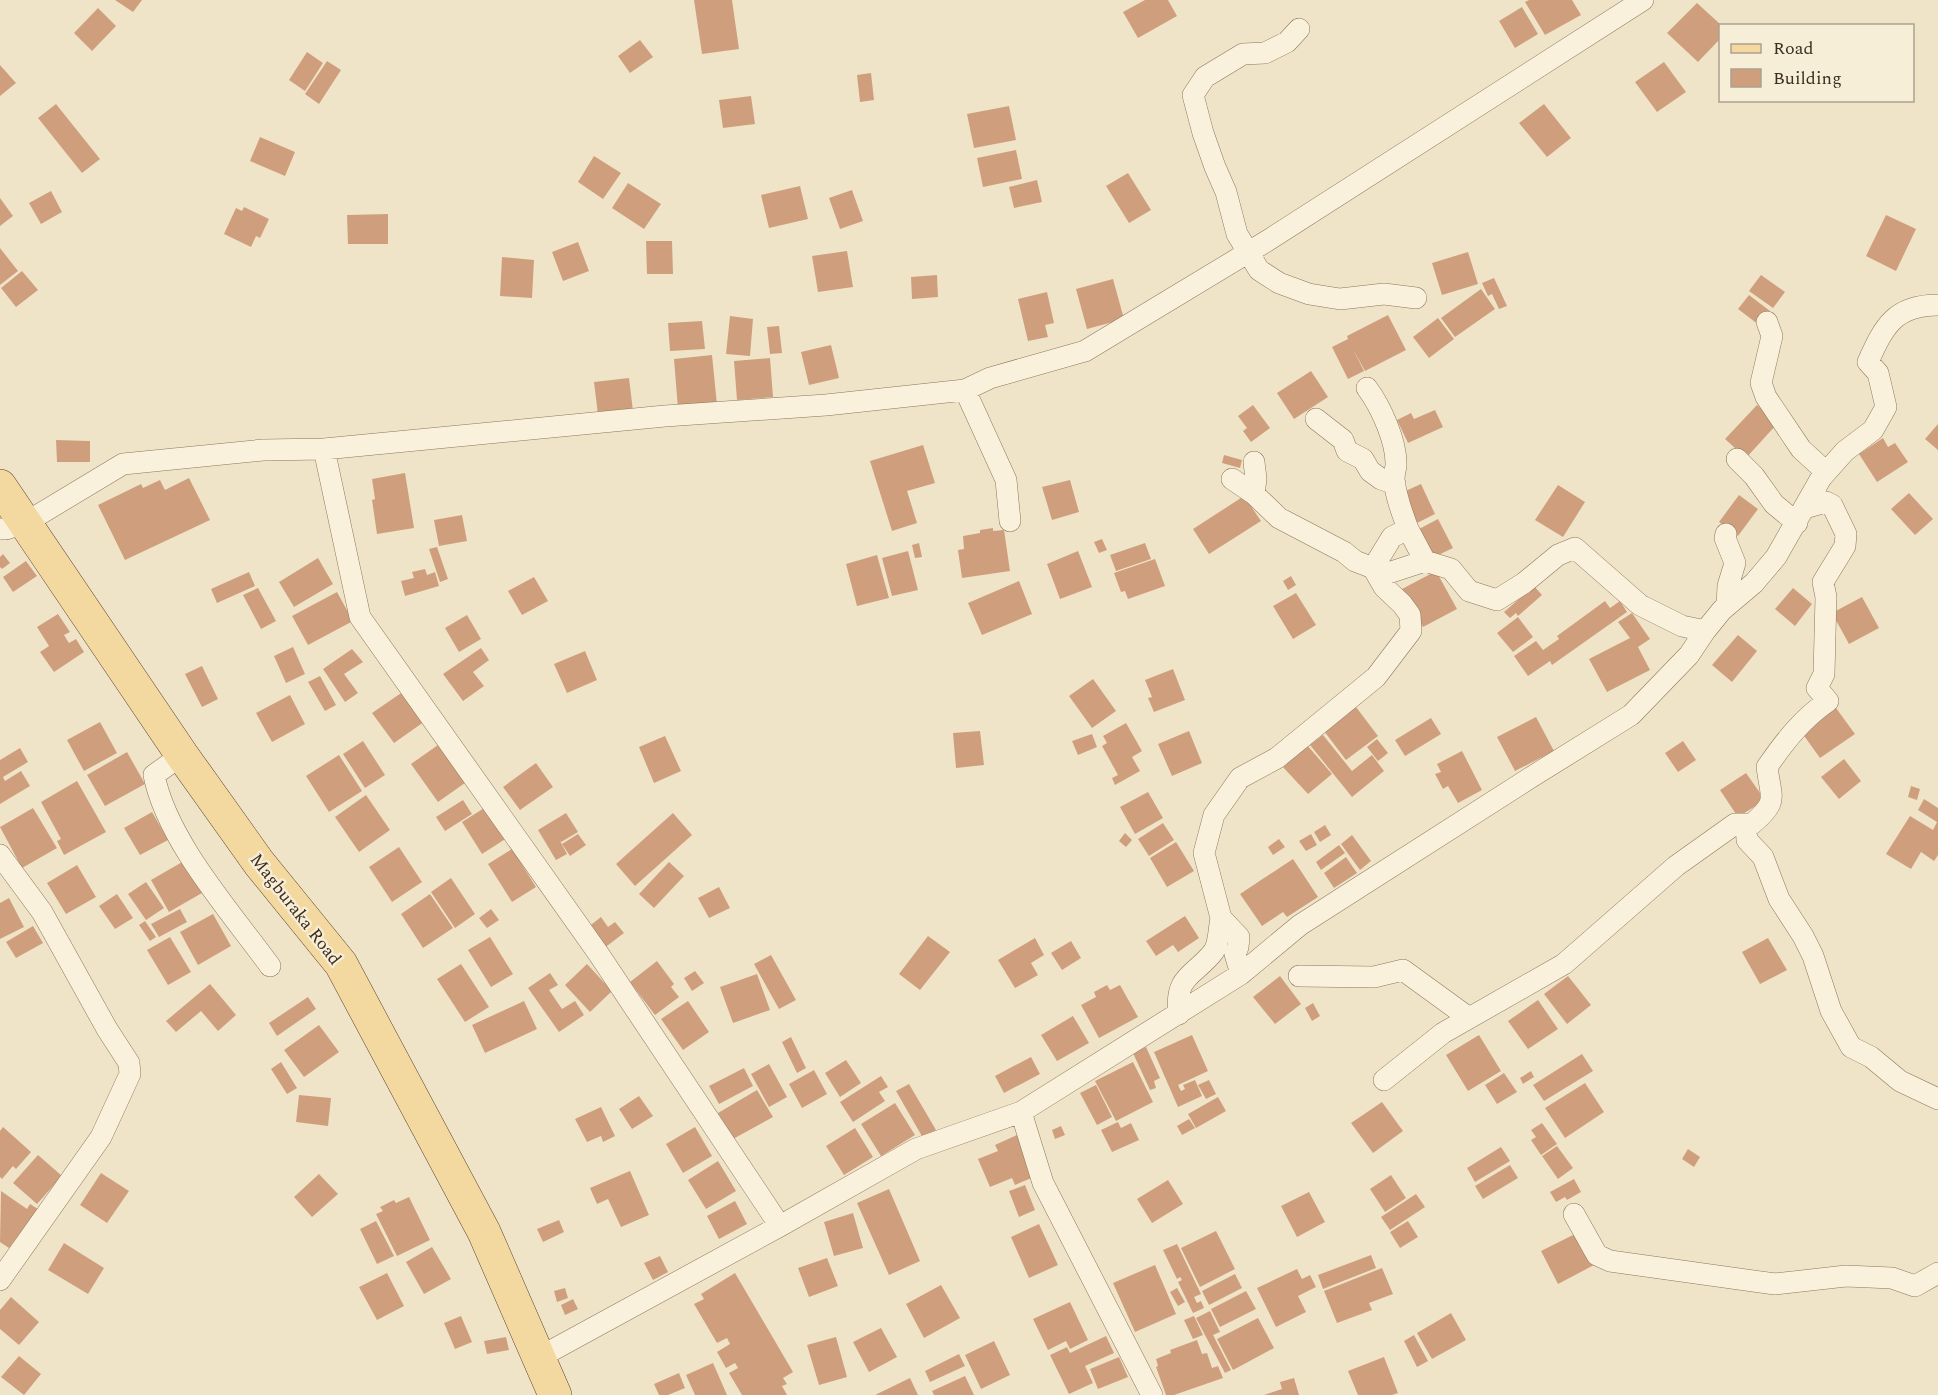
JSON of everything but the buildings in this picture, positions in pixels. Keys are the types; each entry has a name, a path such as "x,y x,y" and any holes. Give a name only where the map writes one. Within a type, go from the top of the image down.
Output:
{"main road":[{"name":"Magburaka Road","path":"0,486 12,526 259,863 341,964 484,1232 555,1395"}],"street":[{"path":"12,526 123,464 262,450 324,449 665,417 826,405 965,390 990,378 1085,351 1247,253 1643,0"},
{"path":"1299,29 1287,42 1265,53 1243,54 1205,77 1193,95 1206,142 1226,192 1236,234 1259,270 1279,283 1309,294 1340,299 1384,294 1416,298"},
{"path":"538,1358 916,1149 1021,1112 1241,974 1300,925 1631,715 1689,656 1705,631 1727,606 1754,583 1776,557 1821,478 1845,451 1872,430 1886,407 1878,373 1868,362 1880,334 1896,316 1924,305 1938,305"},
{"path":"1767,322 1772,336 1761,383 1766,397 1801,449 1827,472"},
{"path":"1368,388 1376,400 1392,443 1396,465 1395,484 1408,529 1425,561"},
{"path":"965,390 1006,480 1010,521"},
{"path":"1316,419 1343,440 1347,451 1363,459 1370,471 1381,479 1395,484"},
{"path":"324,449 360,617 597,953 780,1226"},
{"path":"1384,1080 1443,1034 1564,964 1676,866 1736,824 1752,824 1767,811 1773,800 1767,767 1789,735 1812,712 1828,701 1817,688 1824,674 1826,597 1823,582 1845,546 1846,534 1832,505 1827,502 1801,515 1774,504 1754,476 1737,459"},
{"path":"1254,462 1256,479 1254,494"},
{"path":"1232,479 1254,494 1279,518 1382,575 1425,561 1450,569 1468,591 1497,600 1524,583 1558,555 1575,548 1640,605 1682,626 1705,631"},
{"path":"1373,568 1392,537 1408,529"},
{"path":"1726,534 1725,538 1735,563 1728,586 1727,606"},
{"path":"1179,1014 1177,1001 1180,986 1216,949 1221,918 1204,853 1214,815 1240,778 1277,758 1376,677 1411,631 1410,615 1384,587 1373,568"},
{"path":"182,756 154,775 161,802 192,859 270,966"},
{"path":"1746,824 1747,840 1763,857 1779,899 1803,936 1832,1011 1851,1047 1871,1057 1900,1081 1938,1100"},
{"path":"0,855 42,912 129,1063 130,1074 101,1137 0,1280"},
{"path":"1221,918 1239,937 1239,947 1235,954 1241,974"},
{"path":"1299,976 1374,976 1403,970 1469,1018"},
{"path":"1021,1112 1043,1182 1152,1395"},
{"path":"1574,1214 1597,1255 1610,1261 1774,1284 1846,1276 1892,1278 1915,1286 1938,1273"}]}
